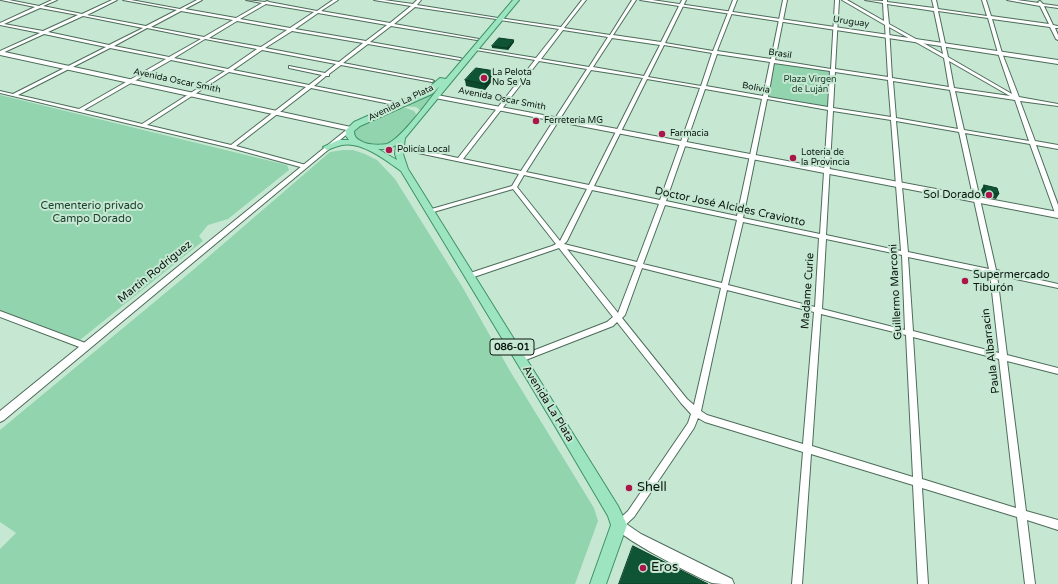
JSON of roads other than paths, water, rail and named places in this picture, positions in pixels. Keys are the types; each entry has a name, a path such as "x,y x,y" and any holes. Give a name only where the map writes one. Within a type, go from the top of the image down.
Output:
{"main road":[{"name":"Avenida La Plata","path":"511,0 476,49 401,138 399,156 404,169 557,417 613,511 619,525"},
{"name":"Avenida La Plata","path":"350,129 435,88 477,39 516,0"},
{"name":"Avenida Oscar Smith","path":"0,53 350,129"},
{"name":"Avenida Oscar Smith","path":"437,96 977,200 1058,214"},
{"path":"397,107 414,108 419,114 417,120"},
{"path":"350,129 350,136 360,144"},
{"path":"327,147 342,142 372,147 385,146 396,143 401,138"},
{"name":"Avenida La Plata","path":"360,144 389,158 404,169"},
{"path":"598,584 619,525"}],"street":[{"path":"3,0 432,80"},
{"path":"0,24 55,0"},
{"path":"0,53 115,0"},
{"path":"125,0 460,59"},
{"path":"14,95 200,0"},
{"path":"248,0 477,39"},
{"path":"78,111 271,0"},
{"path":"143,126 336,0"},
{"path":"376,0 498,19"},
{"path":"232,147 327,75 420,0"},
{"path":"459,160 498,108 584,0"},
{"path":"430,211 514,187 634,0"},
{"name":"Uruguay","path":"642,0 1058,62"},
{"path":"560,245 591,189 684,0"},
{"path":"520,359 610,324 618,318 624,310 684,144 715,52 735,0"},
{"path":"727,584 637,538 619,525 631,514 691,425 696,413 740,219 785,0"},
{"name":"Madame Curie","path":"797,584 806,449 818,310 829,108 837,0"},
{"path":"844,0 1017,98"},
{"path":"867,0 885,1 936,10 988,16 1058,27"},
{"name":"Paula Albarracín","path":"934,0 993,273 1030,584"},
{"path":"984,0 1000,53 1058,214"},
{"path":"1009,0 1041,2 1058,6"},
{"name":"Guillermo Marconi","path":"885,1 905,254 923,584"},
{"path":"1041,2 1058,39"},
{"name":"Brasil","path":"498,19 1058,105"},
{"path":"0,24 312,86 392,103 397,107"},
{"name":"Bolivia","path":"476,49 1058,147"},
{"path":"291,67 327,75"},
{"path":"0,92 232,147 304,166"},
{"name":"Martín Rodríguez","path":"2,412 350,129"},
{"name":"Doctor José Alcides Craviotto","path":"399,148 1058,286"},
{"path":"514,187 684,401 696,413 705,418 1058,526"},
{"path":"469,276 560,245 1058,371"},
{"path":"0,314 85,346"}],"place":[{"name":"La Pelota No Se Va","path":"484,78"},
{"name":"Ferretería MG","path":"536,121"},
{"name":"Farmacia","path":"662,134"},
{"name":"Policía Local","path":"389,150"},
{"name":"Loteria de la Provincia","path":"793,158"},
{"name":"Sol Dorado","path":"989,195"},
{"name":"Supermercado Tiburón","path":"965,281"},
{"name":"Shell","path":"629,488"},
{"name":"Eros","path":"643,568"}],"park label":[{"name":"Plaza Virgen de Luján","path":"810,86"},
{"name":"Cementerio privado Campo Dorado","path":"92,212"}]}
